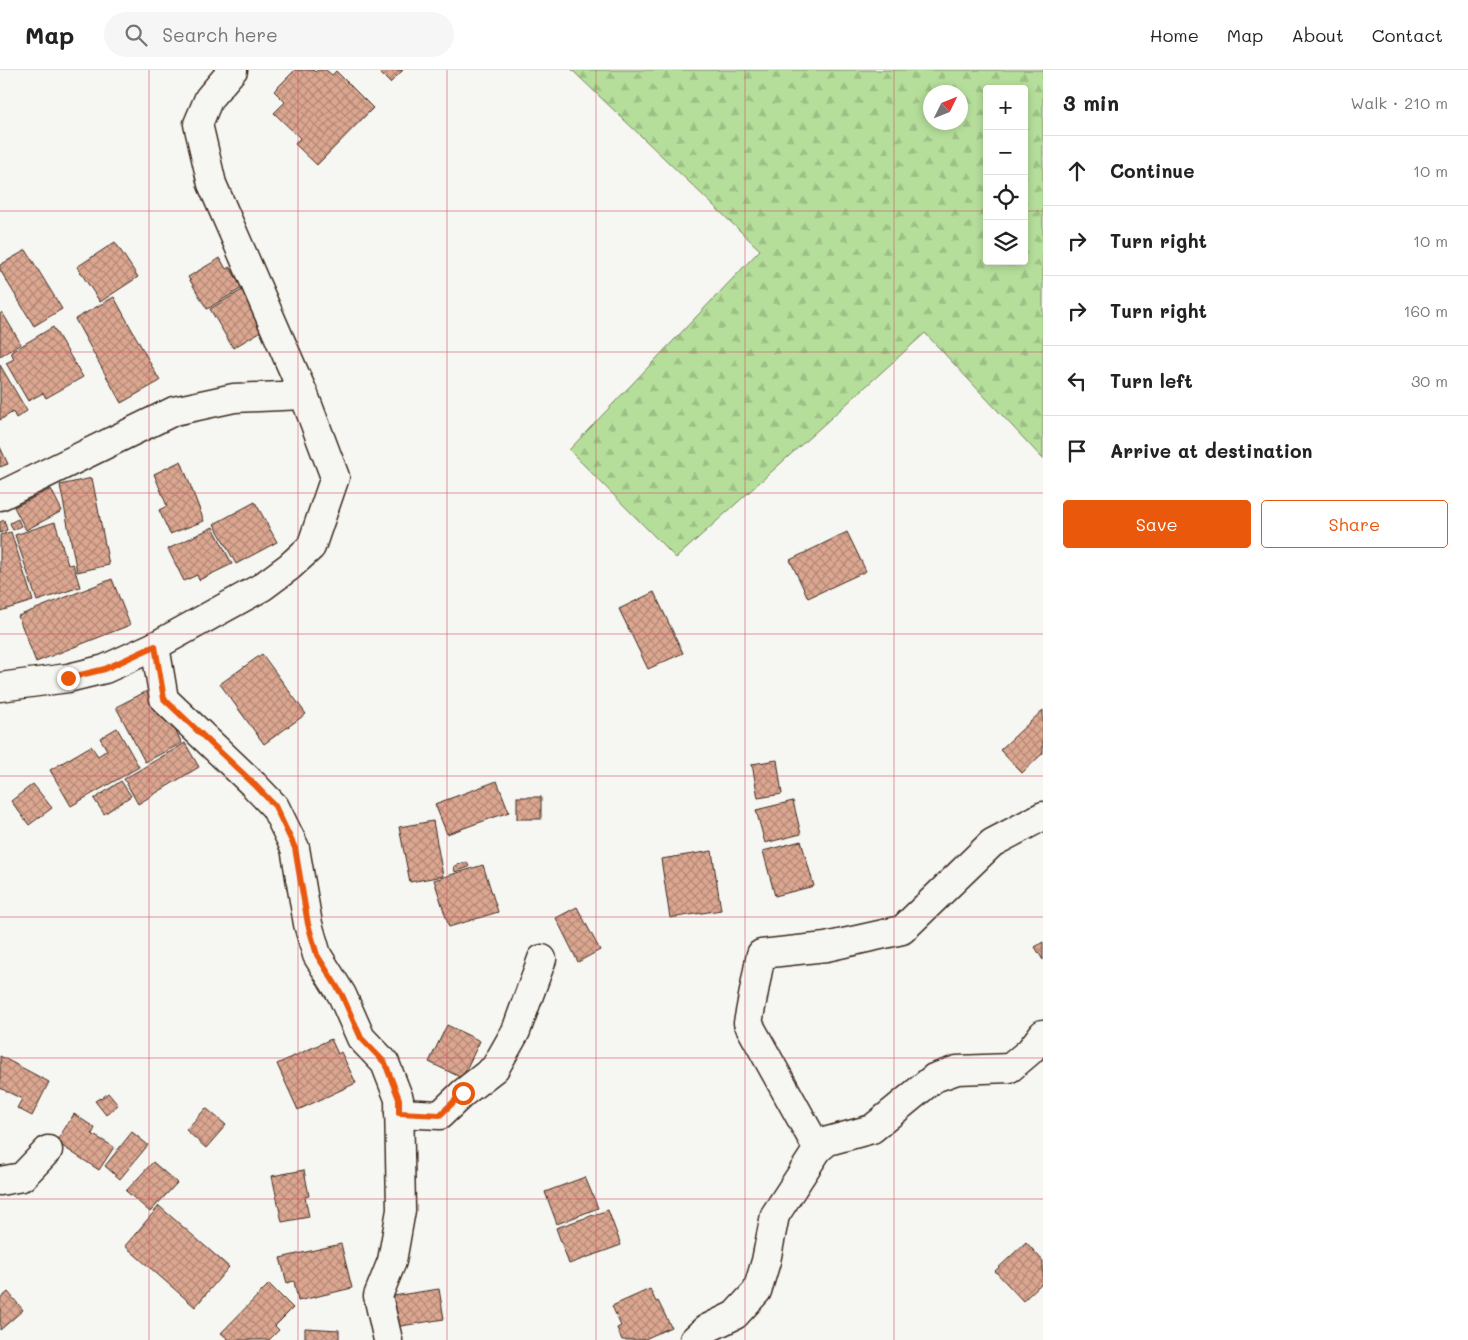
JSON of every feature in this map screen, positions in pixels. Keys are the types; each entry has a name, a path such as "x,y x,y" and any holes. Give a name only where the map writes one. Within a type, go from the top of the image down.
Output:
{"street":[{"path":"0,687 78,676 105,669 155,646 262,587 289,567 311,547 335,477 304,395 212,184 198,124 209,98 233,70"},
{"path":"0,496 174,412 234,398 304,395"},
{"path":"155,646 164,699 275,806 295,848 308,924 317,955 342,995 361,1038 385,1063 399,1099 401,1210 392,1261 378,1296 388,1340"},
{"path":"818,1149 748,1023 761,954 826,947 902,930 992,843 1043,816"},
{"path":"399,1113 440,1115 463,1093 495,1068 516,1031 542,959"},
{"path":"694,1340 706,1330 735,1315 757,1291 766,1261 775,1215 818,1149 828,1141 872,1129 934,1078 957,1070 1010,1068 1039,1046"},
{"path":"0,1180 22,1176 48,1150"}],"green space":[{"path":"572,70 1043,70 1043,459 925,333 676,558 569,450 760,250"}],"building":[{"path":"295,70 313,70 315,72 326,70 332,75 336,71 373,108 317,165 295,144 300,138 274,113 285,102 274,91"},
{"path":"377,70 403,70 390,83"},
{"path":"115,242 138,277 100,302 77,267"},
{"path":"26,250 62,309 34,326 0,270 0,265"},
{"path":"220,258 226,269 230,267 242,288 207,309 188,277"},
{"path":"242,290 265,329 233,348 210,309"},
{"path":"114,297 160,381 121,403 75,319"},
{"path":"2,312 21,344 0,356 0,314"},
{"path":"53,327 83,377 46,398 43,393 28,401 6,363 14,359 11,352"},
{"path":"0,365 27,411 16,418 13,412 0,420"},
{"path":"0,447 8,464 0,467"},
{"path":"181,461 204,521 170,534 159,510 167,506 154,474"},
{"path":"92,478 109,565 77,572 60,485"},
{"path":"51,489 62,511 26,530 14,507"},
{"path":"255,502 277,542 236,564 214,524"},
{"path":"18,519 21,526 13,530 10,523"},
{"path":"4,520 7,530 0,533 0,522"},
{"path":"55,522 68,565 73,564 80,587 37,601 15,535"},
{"path":"213,527 232,564 199,580 197,575 184,581 168,549"},
{"path":"11,532 33,601 0,611 0,535"},
{"path":"847,532 866,571 808,598 790,560"},
{"path":"112,579 130,625 36,662 18,616"},
{"path":"654,592 683,653 648,669 619,609"},
{"path":"262,654 306,714 264,744 220,684"},
{"path":"153,688 182,743 145,762 116,707"},
{"path":"1043,710 1043,753 1022,773 1000,750"},
{"path":"117,728 139,767 71,806 50,770 91,746 98,756 107,750 100,738"},
{"path":"185,743 199,767 138,804 124,779"},
{"path":"777,760 782,794 758,798 752,764"},
{"path":"121,781 131,796 104,814 94,799"},
{"path":"497,781 509,812 447,834 435,804"},
{"path":"33,784 52,808 29,825 11,801"},
{"path":"517,797 541,797 541,819 517,819"},
{"path":"793,801 801,834 765,843 756,810"},
{"path":"433,821 443,876 410,882 399,827"},
{"path":"801,841 814,886 775,896 763,851"},
{"path":"712,851 721,910 670,918 661,859"},
{"path":"467,862 469,867 455,872 454,866"},
{"path":"483,865 498,912 449,927 434,880"},
{"path":"577,907 600,950 578,962 556,918"},
{"path":"1043,942 1043,960 1035,947"},
{"path":"447,1025 480,1041 462,1078 429,1062"},
{"path":"331,1039 338,1054 341,1052 356,1083 298,1110 277,1064"},
{"path":"0,1056 49,1082 32,1116 17,1108 22,1099 0,1088"},
{"path":"108,1093 118,1105 106,1115 95,1101"},
{"path":"206,1108 226,1125 206,1148 186,1130"},
{"path":"74,1114 95,1128 92,1134 114,1147 99,1170 56,1142"},
{"path":"132,1132 148,1145 120,1179 105,1166"},
{"path":"153,1162 177,1183 150,1212 126,1191"},
{"path":"304,1170 309,1196 305,1197 309,1217 282,1222 272,1176"},
{"path":"585,1177 598,1208 557,1224 545,1192"},
{"path":"159,1206 229,1267 195,1307 125,1246"},
{"path":"608,1210 621,1245 569,1264 556,1228"},
{"path":"1026,1242 1043,1261 1043,1282 1023,1301 995,1271"},
{"path":"341,1244 352,1288 298,1301 294,1281 287,1283 280,1258"},
{"path":"269,1284 293,1308 275,1326 279,1330 269,1340 227,1340 221,1333"},
{"path":"439,1289 444,1319 395,1327 392,1307 395,1306 393,1296"},
{"path":"650,1289 671,1327 643,1340 622,1340 617,1328 621,1326 612,1306"},
{"path":"8,1292 23,1310 0,1330 0,1299"},
{"path":"305,1328 339,1330 339,1340 305,1340"}],"route":[{"path":"68,678 105,669 155,646 164,699 275,806 295,848 308,924 317,955 342,995 361,1038 385,1063 399,1099 399,1113 440,1115 463,1093"}]}
